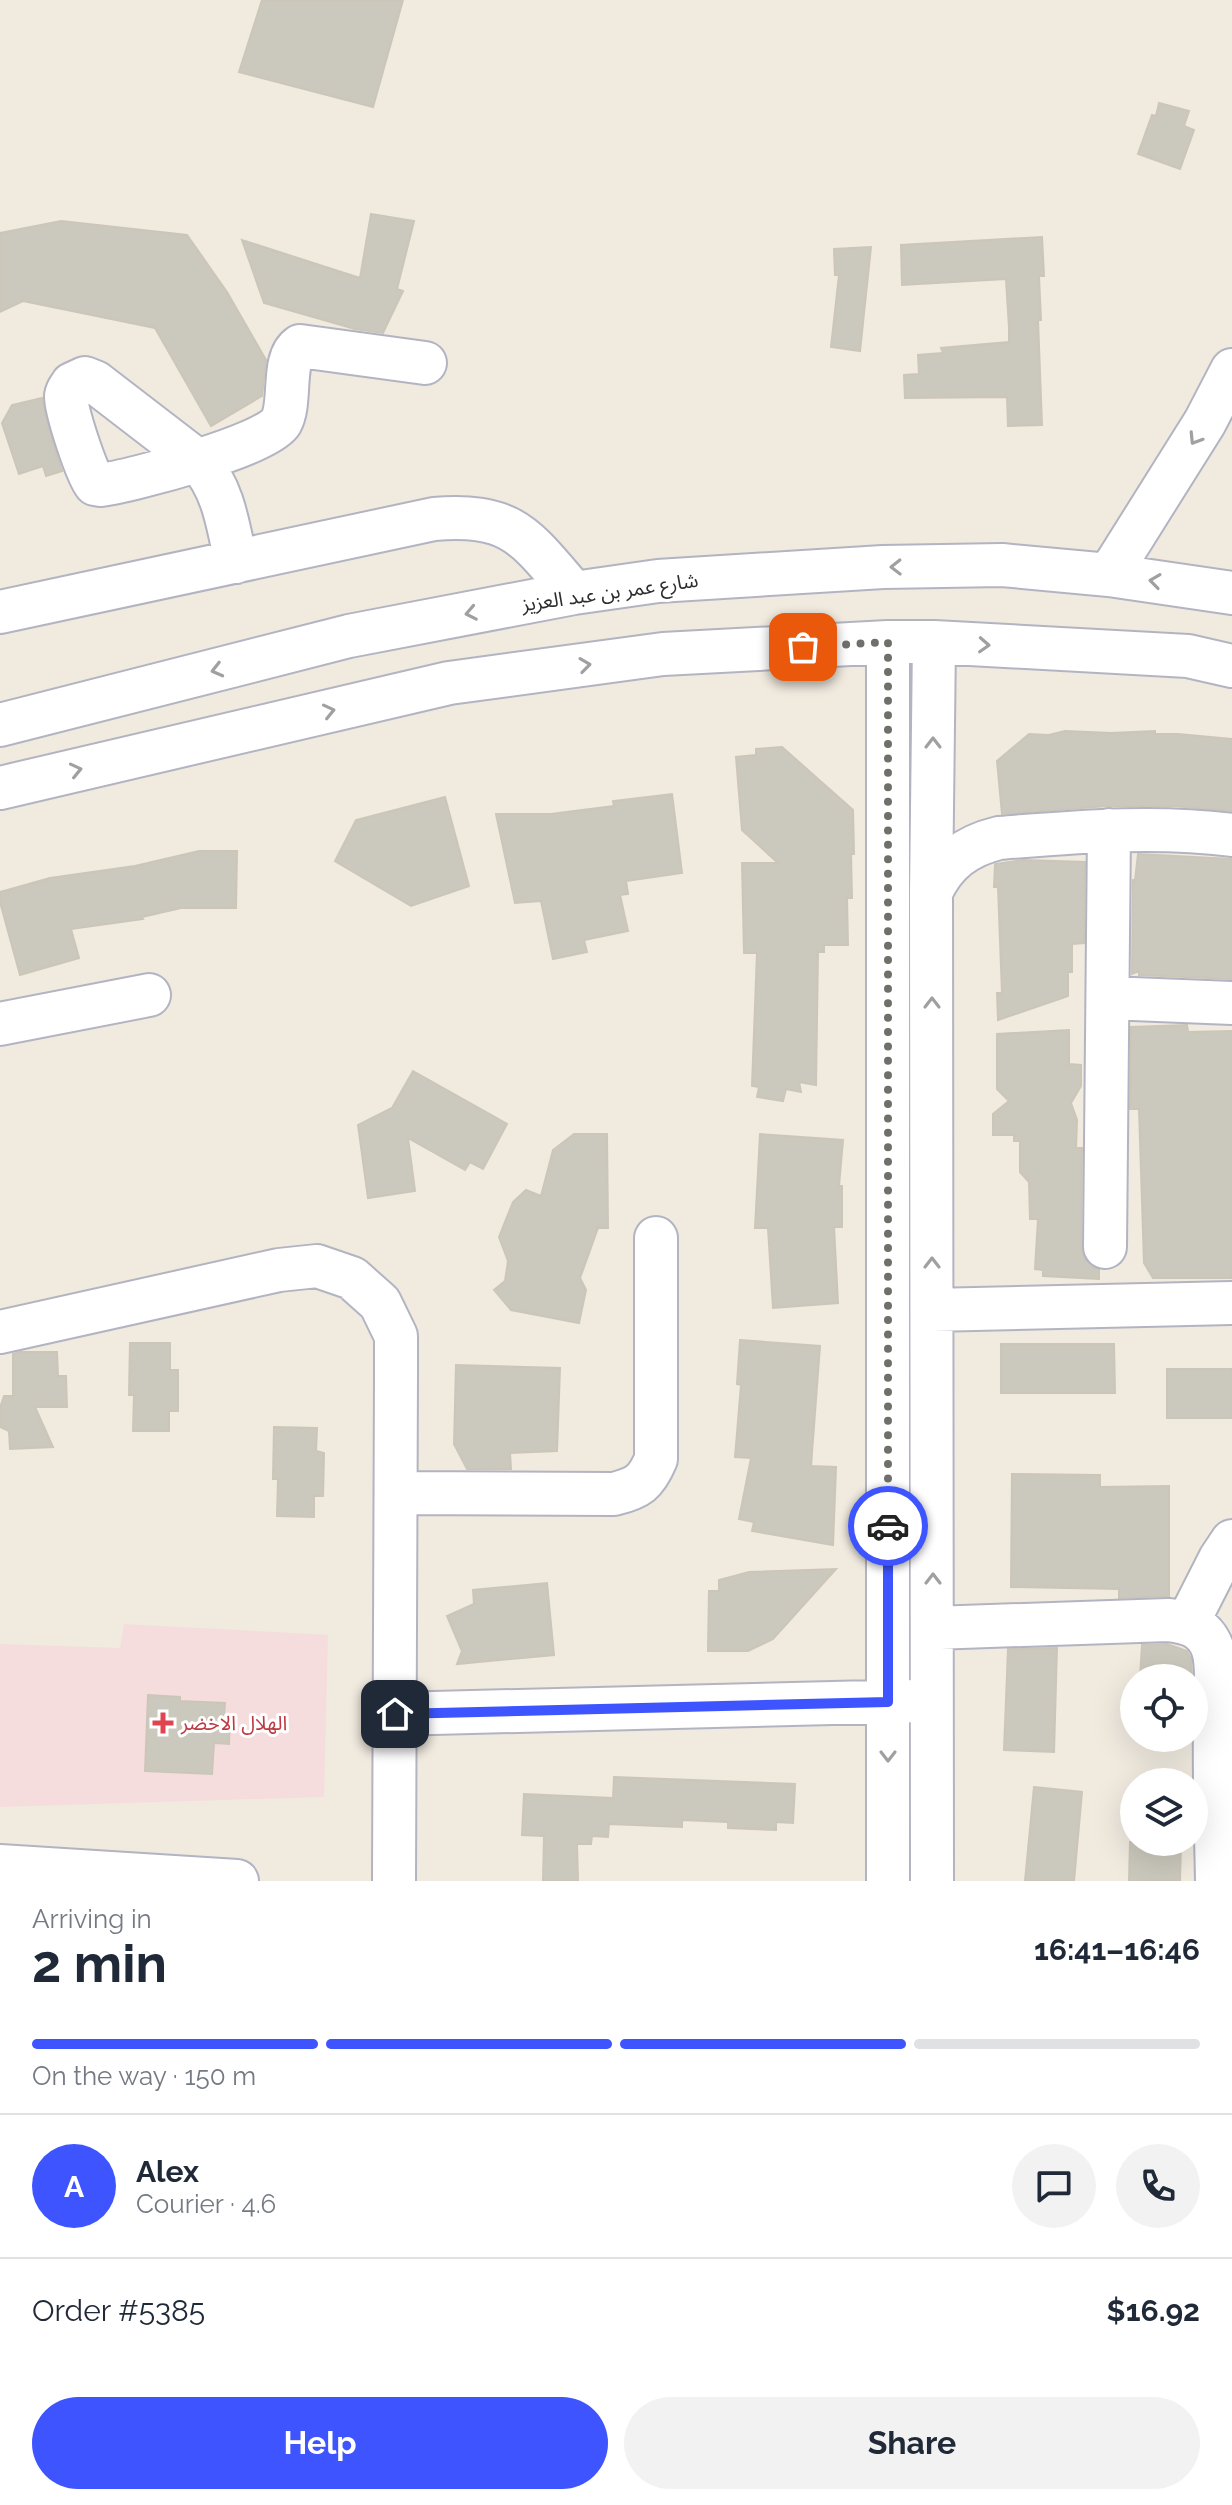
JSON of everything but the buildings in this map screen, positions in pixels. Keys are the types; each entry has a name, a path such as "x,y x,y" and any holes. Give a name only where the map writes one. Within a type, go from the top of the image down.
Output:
{"street":[{"path":"236,562 219,492 199,462 277,428 284,415 292,356 300,346 425,363"},
{"path":"1109,575 1205,422 1232,370"},
{"path":"0,612 434,519 467,517 494,521 515,532 533,546 574,593"},
{"name":"شارع عمر بن عبد العزيز","path":"0,725 349,636 574,593 658,581 883,567 1002,565 1230,587"},
{"path":"888,642 888,1881"},
{"path":"932,1881 931,892 934,642"},
{"path":"0,788 449,683 663,654 934,642 1188,656 1232,666"},
{"path":"933,793 945,810 961,823 979,833 999,838"},
{"path":"931,892 950,861 981,842 999,838 1109,830 1232,835"},
{"path":"1105,1247 1109,830"},
{"path":"0,1024 149,995"},
{"path":"1108,998 1232,1003"},
{"path":"396,1493 614,1494 632,1490 648,1477 656,1459 656,1238"},
{"path":"0,1332 279,1270 317,1266 352,1278 380,1303 396,1336 394,1881"},
{"path":"932,1310 1232,1303"},
{"path":"1188,1622 1232,1541"},
{"path":"933,1628 1168,1620 1188,1622 1204,1633 1214,1649 1223,1734 1217,1881"},
{"path":"395,1714 932,1701"},
{"path":"0,1866 237,1881"}],"shaded area":[{"name":"الهلال الاخضر","path":"124,1624 328,1635 324,1797 0,1807 0,1644 120,1648"}],"way so far":[{"path":"803,647 888,642 888,1526"}],"place":[{"name":"الهلال الاخضر","path":"163,1723"}],"route":[{"path":"395,1714 888,1702 888,1526"}]}
